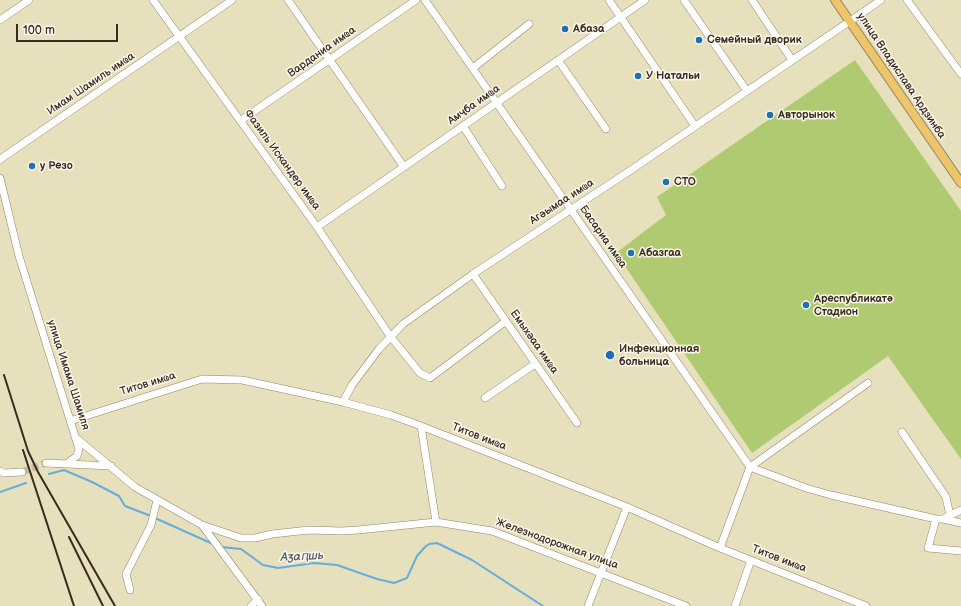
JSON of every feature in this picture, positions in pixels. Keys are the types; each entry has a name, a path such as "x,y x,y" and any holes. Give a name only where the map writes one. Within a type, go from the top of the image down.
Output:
{"main road":[{"name":"улица Владислава Ардзинба","path":"835,0 961,184"}],"street":[{"path":"0,20 29,0"},
{"name":"Фазиль Искандер имҩа","path":"153,0 317,227 390,336 420,373 430,378 506,321"},
{"name":"Имам Шамиль имҩа","path":"1,159 232,0"},
{"path":"288,0 404,167"},
{"name":"Варданиа имҩа","path":"240,121 416,0"},
{"name":"Басариа имҩа","path":"425,0 750,467"},
{"path":"609,0 695,126"},
{"name":"Амҷба имҩа","path":"317,227 645,0"},
{"path":"684,0 747,91"},
{"path":"752,0 792,60"},
{"name":"Агәымаа имҩа","path":"343,402 352,385 379,349 403,324 473,274 881,0"},
{"path":"907,0 961,74"},
{"path":"473,68 529,24"},
{"path":"558,60 606,129"},
{"path":"463,126 502,186"},
{"name":"улица Имама Шамиля","path":"0,178 19,256 75,437 156,504 202,525 262,606"},
{"name":"Емыхәаа имҩа","path":"473,274 577,423"},
{"path":"485,398 535,364"},
{"name":"Титов имҩа","path":"70,421 202,379 242,380 343,402 391,415 421,426 627,507 720,548 866,606"},
{"path":"720,548 750,467 868,383"},
{"path":"421,426 436,522"},
{"path":"902,432 946,497 946,517"},
{"path":"66,464 77,456 79,449 75,437"},
{"path":"46,463 111,466"},
{"path":"750,467 806,488 831,495 936,519 946,517 961,510"},
{"path":"0,471 4,473 22,472"},
{"path":"130,590 126,574 151,525 156,504"},
{"path":"588,606 600,572 627,507"},
{"path":"946,517 961,523"},
{"path":"936,519 928,548 961,551"},
{"name":"Железнодорожная улица","path":"202,525 241,538 255,538 272,534 309,530 342,531 436,522 492,531 686,606"},
{"path":"735,606 751,560"},
{"path":"251,606 258,600"}],"green space":[{"name":"Ареспубликатә Стадион","path":"855,60 961,211 961,459 888,356 752,453 616,253 666,215 657,197"}],"waterway":[{"name":"Аӡаԥшь","path":"49,474 64,470 119,496 125,506 151,516"},
{"name":"Аӡаԥшь","path":"0,492 26,483"},
{"name":"Аӡаԥшь","path":"155,518 213,544"},
{"name":"Аӡаԥшь","path":"221,547 241,549 263,565 278,568 314,563 337,565 377,579 394,583 407,578 417,556 425,547 429,544 437,543 472,560 543,606"}],"tunnel":[{"path":"22,472 46,463"}],"railway":[{"path":"4,375 28,451 38,472 115,606"},
{"path":"23,450 74,606"},
{"path":"69,537 103,606"}],"place":[{"name":"Абаза","path":"565,29"},
{"name":"Семейный дворик","path":"699,40"},
{"name":"У Натальи","path":"638,76"},
{"name":"Авторынок","path":"770,115"},
{"name":"у Резо","path":"32,166"},
{"name":"СТО","path":"666,182"},
{"name":"Абазгаа","path":"631,253"},
{"name":"Ареспубликатә Стадион","path":"806,305"},
{"name":"Инфекционная больница","path":"610,355"}]}
